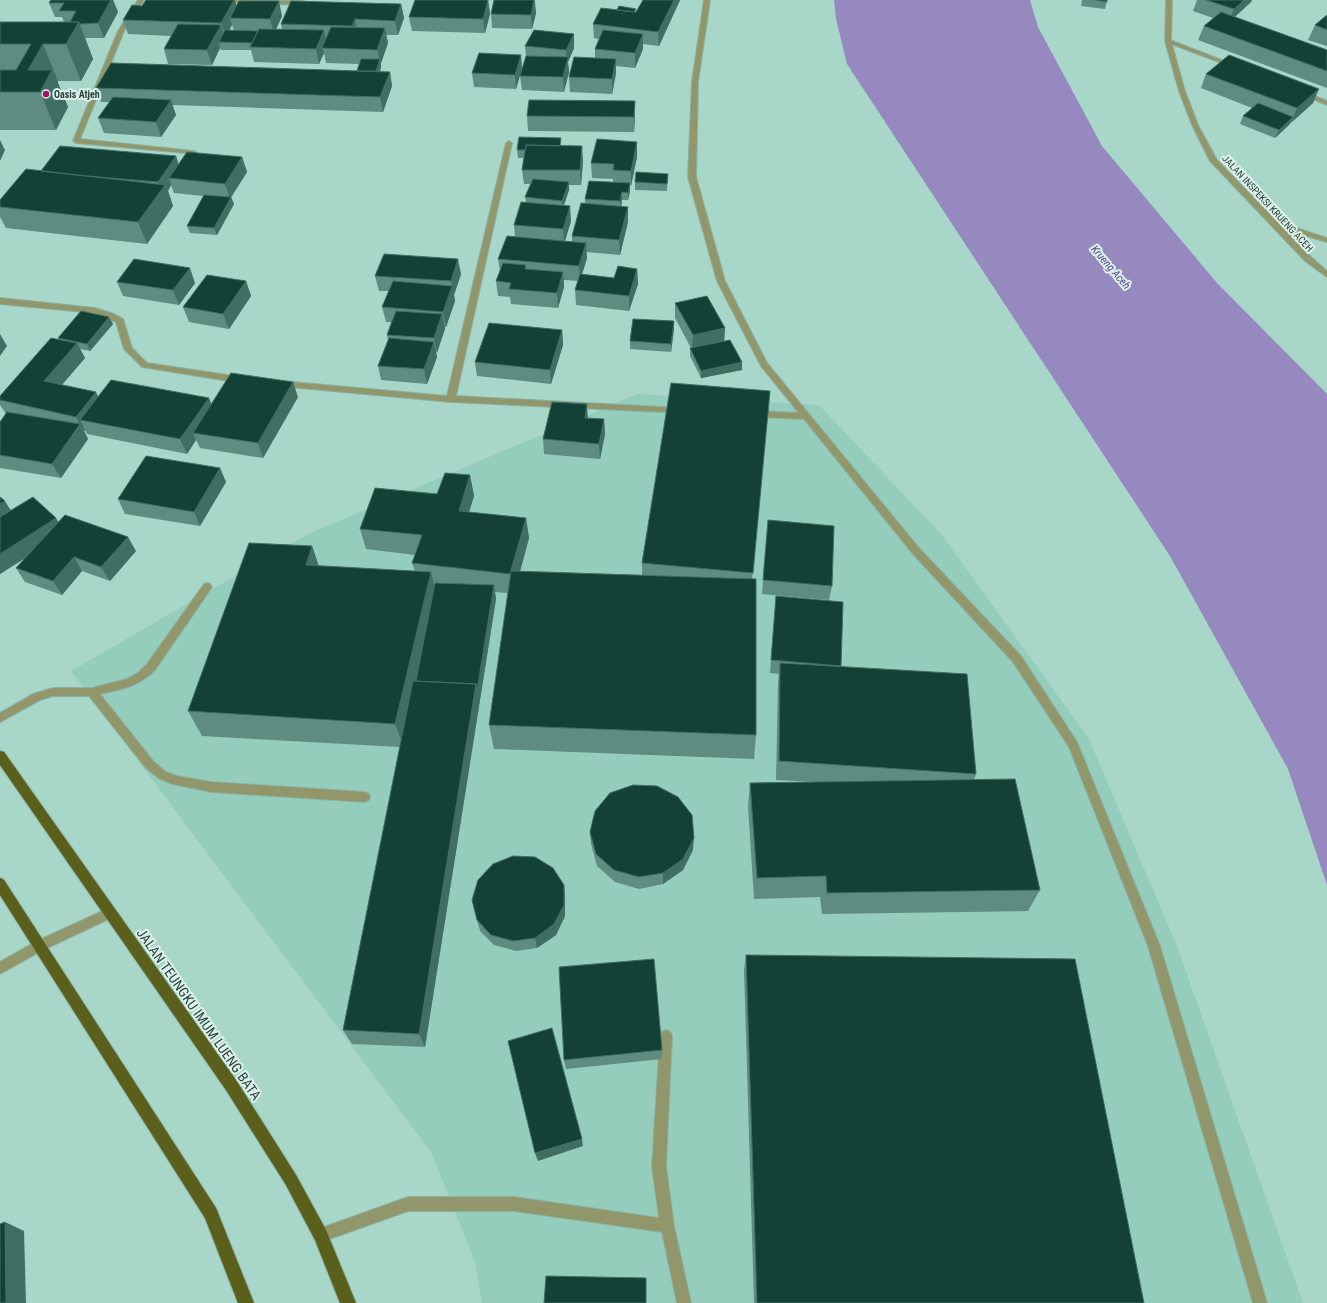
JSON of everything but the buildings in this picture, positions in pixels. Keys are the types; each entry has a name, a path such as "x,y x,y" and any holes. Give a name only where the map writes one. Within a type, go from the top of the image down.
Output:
{"highway":[{"name":"JALAN TEUNGKU IMUM LUENG BATA","path":"0,756 109,913 231,1084 291,1180 321,1235 348,1303"},
{"path":"0,884 38,946 212,1214 246,1303"}],"street":[{"path":"141,0 122,31 103,72 76,141 194,153"},
{"path":"224,0 310,4"},
{"path":"707,0 703,19 695,82 692,178 721,281 764,364 916,551 1017,659 1073,745 1154,946 1260,1303"},
{"name":"JALAN INSPEKSI KRUENG ACEH","path":"1169,0 1168,41 1182,91 1195,125 1214,161 1308,259 1327,275"},
{"path":"1168,41 1240,69"},
{"path":"103,72 111,73"},
{"path":"1298,91 1327,103"},
{"path":"451,398 510,143"},
{"path":"1275,224 1327,240"},
{"path":"0,301 95,311 111,316 120,321 128,349 145,365 252,382"},
{"path":"276,384 451,398 685,411"},
{"path":"747,414 806,416"},
{"path":"0,718 37,697 53,692 92,692 130,683 142,676 151,667 207,587"},
{"path":"92,692 150,765 162,775 176,781 211,787 365,797"},
{"path":"0,968 38,946 109,913"},
{"path":"666,1036 659,1166 667,1226 684,1303"},
{"path":"321,1235 408,1204 514,1204 667,1226"}],"shaded area":[{"path":"637,394 819,405 942,535 1089,739 1177,946 1303,1303 482,1303 475,1262 431,1152 71,671 308,534"}],"water":[{"name":"Krueng Aceh","path":"834,0 1030,0 1038,27 1102,146 1217,283 1327,394 1327,885 1288,769 1170,556 847,64 836,19"}],"place":[{"name":"Oasis Atjeh","path":"46,94"}]}
